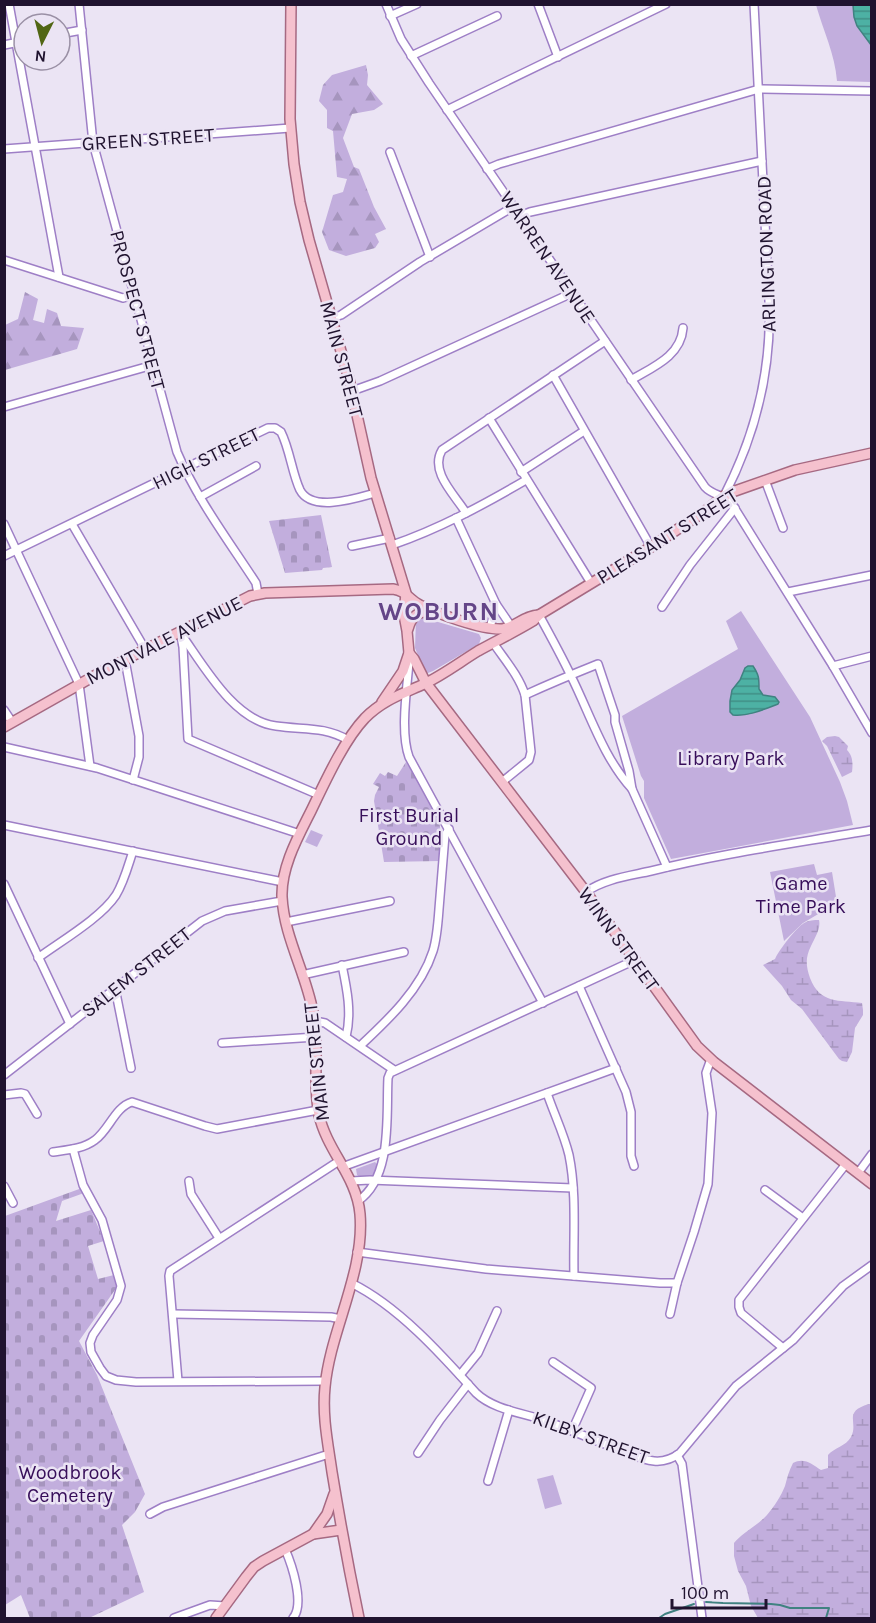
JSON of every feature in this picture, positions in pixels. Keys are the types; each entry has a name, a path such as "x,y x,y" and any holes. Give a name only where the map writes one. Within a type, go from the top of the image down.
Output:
{"main road":[{"name":"MAIN STREET","path":"291,4 291,128 300,202 352,391 366,460 406,593 403,609 409,653 403,671 382,703 363,720 348,740 319,795 289,861 283,882 282,901 315,1021 318,1110 324,1132 351,1181 358,1201 360,1222 357,1252 325,1381 324,1414 340,1525 359,1618"},
{"name":"PLEASANT STREET","path":"490,628 503,629 530,616 539,615 651,547 724,496 813,465 872,453"},
{"name":"MONTVALE AVENUE","path":"8,725 79,684 237,602 258,594 393,589 406,593"},
{"path":"406,593 418,605 436,613 490,628 479,651"},
{"path":"407,631 415,615 423,612 436,613"},
{"name":"PLEASANT STREET","path":"426,683 536,620 539,615"},
{"name":"WINN STREET","path":"409,653 426,683 586,892 694,1042 711,1059 872,1184"},
{"name":"MAIN STREET","path":"382,703 426,683"},
{"path":"313,1534 332,1503 334,1486"},
{"path":"321,1524 340,1525"},
{"path":"216,1618 254,1567 313,1534 340,1525"}],"street":[{"path":"9,4 12,20"},
{"name":"PROSPECT STREET","path":"79,4 93,143 177,452 200,496 256,583 258,594"},
{"name":"WARREN AVENUE","path":"386,4 401,39 447,111 706,489 711,493 724,496 735,508 872,733"},
{"path":"390,16 417,4"},
{"path":"538,4 558,57"},
{"path":"447,111 666,4"},
{"name":"ARLINGTON ROAD","path":"724,496 753,423 763,390 768,358 769,310 754,4"},
{"path":"411,56 497,16"},
{"path":"72,32 82,30"},
{"path":"21,72 59,277"},
{"path":"488,169 759,89 872,91"},
{"name":"GREEN STREET","path":"4,149 291,128"},
{"path":"390,152 430,257"},
{"path":"520,216 762,161"},
{"path":"332,318 341,315 513,207"},
{"path":"4,260 123,298 134,295"},
{"path":"352,391 397,373 572,293"},
{"path":"631,380 672,353 681,341 683,328"},
{"path":"466,513 443,479 438,457 441,450 605,341"},
{"path":"4,407 153,364"},
{"path":"553,375 651,547"},
{"path":"489,418 591,583"},
{"name":"HIGH STREET","path":"4,556 268,428 279,429 283,435 299,486 305,496 318,501 336,502 375,493"},
{"path":"521,472 584,431"},
{"path":"200,496 256,466"},
{"path":"352,546 391,542 456,518 526,480"},
{"path":"765,480 783,528"},
{"path":"662,607 735,508"},
{"path":"456,518 495,604 511,626"},
{"path":"4,524 79,684 90,766"},
{"path":"72,524 145,650"},
{"path":"788,592 872,575"},
{"path":"490,628 495,604"},
{"path":"539,615 571,675 606,751 620,776 632,789"},
{"path":"180,632 239,709 266,724 326,730 348,740"},
{"path":"180,632 183,647 188,739 319,795"},
{"path":"494,644 520,681 525,695 531,756 502,782"},
{"path":"409,653 404,730 408,753 543,1003"},
{"path":"833,666 872,656"},
{"path":"125,660 140,740 134,780"},
{"path":"525,695 598,664 615,715 632,789 667,867"},
{"path":"4,710 8,725"},
{"path":"4,747 90,766 300,834"},
{"path":"4,825 283,882"},
{"path":"360,1046 401,1003 429,963 435,942 445,835 449,829"},
{"path":"586,892 594,886 667,867 872,830"},
{"path":"38,958 90,921 110,903 120,887 133,851"},
{"path":"4,884 70,1024"},
{"name":"SALEM STREET","path":"4,1075 206,918 282,901"},
{"path":"286,922 390,901"},
{"path":"302,975 404,952"},
{"path":"358,1201 368,1193 380,1173 390,1072 635,960"},
{"path":"342,965 348,1004 346,1037"},
{"path":"579,986 626,1092 630,1108 631,1156 634,1166"},
{"path":"115,988 131,1068"},
{"path":"315,1021 325,1023 394,1070"},
{"path":"222,1043 316,1038"},
{"path":"670,1314 677,1283 709,1179 712,1113 706,1073 711,1059"},
{"path":"178,1381 170,1271 219,1238 340,1164 383,1152 616,1068"},
{"path":"4,1095 25,1094 37,1114"},
{"path":"547,1094 567,1148 573,1188 574,1276"},
{"path":"53,1152 73,1149 96,1140 124,1106 132,1102 138,1102 217,1129 318,1110"},
{"path":"73,1149 83,1185 102,1220 121,1284 119,1297 90,1343 91,1352 104,1374 111,1379 129,1381 325,1381"},
{"path":"858,1173 872,1154"},
{"path":"783,1348 743,1314 738,1302 846,1164"},
{"path":"189,1181 191,1194 219,1238"},
{"path":"351,1181 573,1188"},
{"path":"4,1186 13,1203"},
{"path":"765,1190 803,1218"},
{"path":"357,1252 463,1266 677,1283"},
{"name":"KILBY STREET","path":"351,1283 370,1293 412,1327 484,1400 541,1419 647,1460 656,1461 667,1460 677,1455 736,1386 783,1348 843,1286 872,1265"},
{"path":"460,1375 478,1353 497,1311"},
{"path":"172,1314 341,1319"},
{"path":"553,1362 591,1388 572,1431"},
{"path":"418,1453 468,1384"},
{"path":"488,1480 509,1410"},
{"path":"150,1514 163,1507 329,1454"},
{"path":"677,1455 682,1464 702,1618"},
{"path":"285,1549 299,1596 297,1611 293,1618"},
{"path":"174,1618 210,1605 225,1606"}],"green space":[{"path":"816,5 871,5 871,82 837,81 831,52"},
{"path":"366,65 367,85 383,104 374,110 352,114 343,138 354,167 359,169 374,207 386,229 375,234 379,242 375,248 346,256 329,250 322,232 333,195 343,192 347,179 337,177 333,131 327,128 327,110 319,101 323,85 332,75"},
{"path":"25,292 38,299 33,320 44,323 47,309 57,313 61,326 84,328 77,349 5,370 5,325 18,319"},
{"path":"321,515 332,567 285,573 269,521"},
{"name":"Library Park","path":"741,611 810,717 840,782 853,825 671,859 644,798 644,781 622,716 738,649 726,621"},
{"path":"421,617 479,634 481,638 479,644 433,671 425,672 415,648 416,620"},
{"path":"835,736 848,746 847,750 852,760 852,772 842,777 827,746 822,741 827,737"},
{"name":"First Burial Ground","path":"406,762 428,795 438,817 440,861 384,862 374,801 379,787 373,784 380,773 385,776 388,772 397,776"},
{"path":"311,830 323,835 317,847 305,842"},
{"name":"Game Time Park","path":"814,864 817,875 832,872 837,903 803,923 784,941 770,872"},
{"path":"819,920 818,930 807,958 810,978 814,986 825,997 838,1001 862,1003 863,1015 855,1028 852,1052 847,1062 839,1059 802,1009 791,1000 763,965 775,959 804,923"},
{"path":"375,1162 378,1165 375,1177 357,1175 356,1169"},
{"name":"Woodbrook Cemetery","path":"82,1188 84,1193 62,1201 56,1221 91,1210 104,1241 88,1246 98,1279 114,1275 117,1287 79,1341 97,1375 145,1494 135,1512 122,1525 144,1592 89,1618 30,1618 21,1595 5,1605 5,1216"},
{"path":"872,1404 871,1618 758,1618 738,1571 734,1556 734,1543 763,1519 772,1508 783,1490 793,1463 804,1461 821,1470 828,1468 828,1455 851,1437 856,1410"},
{"path":"553,1475 562,1504 545,1509 537,1479"}],"shaded area":[{"path":"853,5 871,5 871,45 857,26"},
{"path":"748,666 753,666 759,679 759,689 763,695 775,697 779,702 756,712 733,715 730,712 732,690"}],"waterway":[{"path":"706,1602 771,1604 790,1608 829,1608 826,1618"},
{"path":"659,1618 694,1604"}],"district":[{"name":"WOBURN","path":"439,611"}]}
